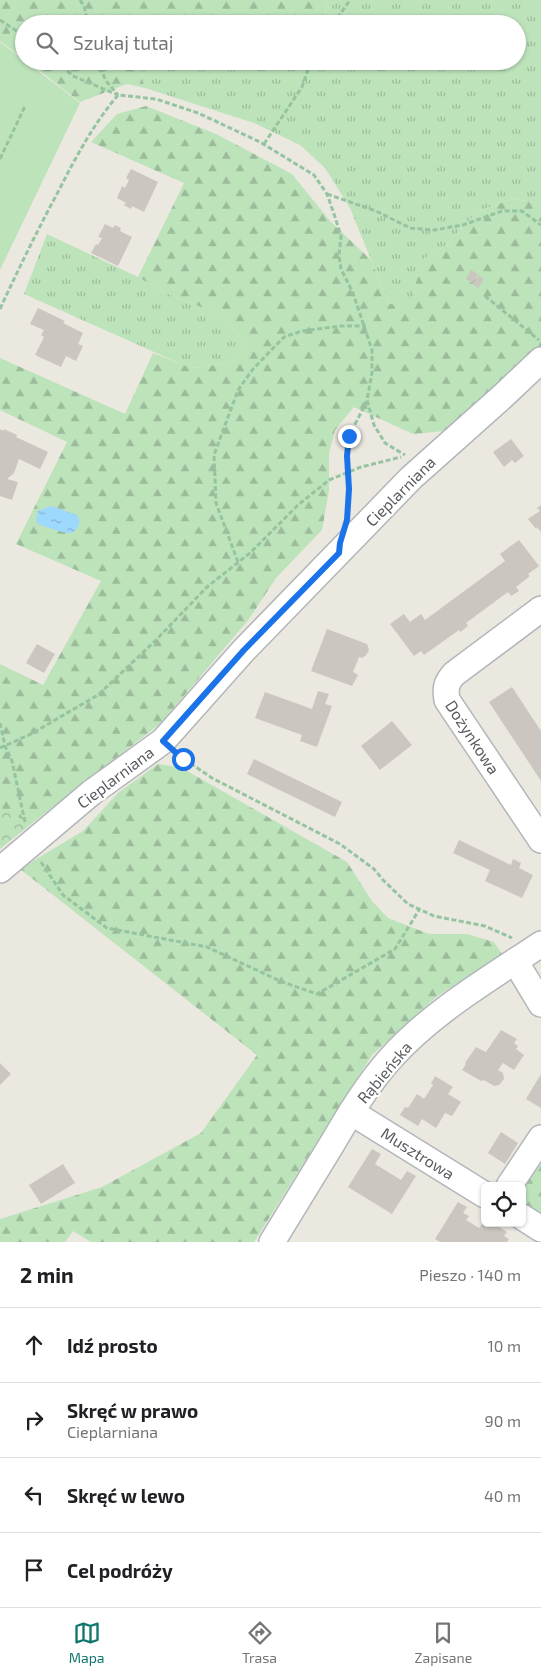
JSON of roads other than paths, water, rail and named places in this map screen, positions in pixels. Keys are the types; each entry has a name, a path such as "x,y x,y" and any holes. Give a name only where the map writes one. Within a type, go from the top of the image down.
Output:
{"street":[{"name":"Cieplarniana","path":"0,870 91,793 163,741 244,650 411,478 541,360"},
{"name":"Dożynkowa","path":"541,609 454,674 446,683 445,690 447,700 541,840"},
{"path":"527,953 541,1004"},
{"name":"Rąbieńska","path":"272,1242 351,1112 383,1067 408,1041 440,1014 527,953"},
{"name":"Musztrowa","path":"351,1112 481,1192"},
{"path":"511,1182 541,1138"},
{"path":"526,1219 541,1228"}],"water":[{"path":"51,506 77,515 79,524 74,532 69,533 56,530 39,524 36,521 38,511"}]}
